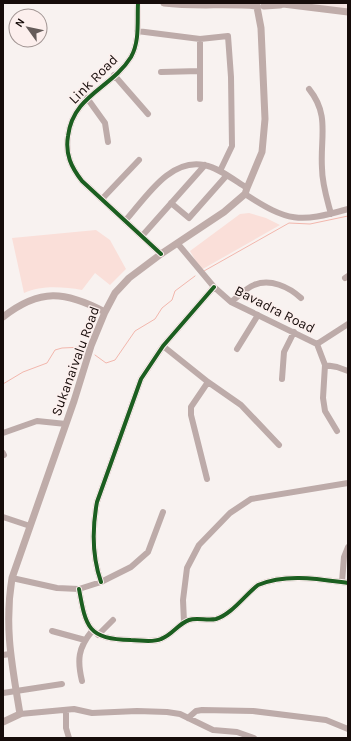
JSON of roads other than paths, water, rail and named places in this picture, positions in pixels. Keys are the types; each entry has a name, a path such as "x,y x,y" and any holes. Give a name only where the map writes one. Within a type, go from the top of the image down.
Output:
{"main road":[{"path":"164,3 186,6 245,4 288,5"},
{"path":"275,3 348,12"},
{"name":"Sukanaivalu Road","path":"20,714 16,690 7,655 5,625 6,593 66,424 91,346 105,312 115,293 128,278 224,212 246,191 262,152 264,126 261,5"},
{"path":"3,317 19,305 33,298 45,296 67,296 87,302 105,312"},
{"path":"3,722 20,714"}],"street":[{"name":"Link Road","path":"138,3 135,47 130,58 114,75 88,98 74,114 69,126 66,144 72,167 82,181 161,254"},
{"path":"137,31 200,39 228,36 231,77 232,146 220,171"},
{"path":"200,39 200,98"},
{"path":"161,72 200,72"},
{"path":"114,75 148,114"},
{"path":"309,89 319,103 322,112 322,170 330,214"},
{"path":"88,98 105,123 108,142"},
{"path":"102,199 139,160"},
{"path":"142,236 205,165"},
{"path":"125,221 161,179 170,172 185,166 205,165 220,171 264,206 294,218 318,218 348,209"},
{"path":"171,203 188,218 226,176"},
{"name":"Bavadra Road","path":"178,244 214,287 231,302 317,344 325,366 323,398 325,411 337,431"},
{"path":"231,302 253,285 263,282 285,287 301,298"},
{"path":"101,582 94,551 95,517 99,495 141,379 163,346 214,287"},
{"path":"236,349 258,315"},
{"path":"317,344 348,324"},
{"path":"282,379 284,352 294,332"},
{"path":"163,346 208,382 241,405 279,445"},
{"path":"325,366 337,367 348,371"},
{"path":"207,479 190,415 191,407 208,382"},
{"path":"3,433 17,426 37,421 66,424"},
{"path":"184,622 183,600 187,568 199,545 230,513 251,499 348,483"},
{"path":"12,578 57,588 79,589 101,582 131,567 148,552 163,512"},
{"path":"3,517 30,526"},
{"path":"79,589 84,617 92,631 112,640 155,640 168,636 184,622 194,619 210,620 222,616 258,584 299,578 345,582 344,557 348,547"},
{"path":"98,635 113,620"},
{"path":"52,631 85,640"},
{"path":"82,682 79,668 81,646 92,631"},
{"path":"3,693 62,684"},
{"path":"20,714 74,709 92,713 137,711 167,712 188,718 213,730 238,732 254,738"},
{"path":"66,710 66,728 69,738"},
{"path":"188,718 196,711 202,710 253,711 326,720 348,729"}],"waterway":[{"path":"204,271 289,223 310,224 348,216"},
{"path":"95,355 106,363 115,360 135,331 155,319 162,308 172,300 175,291 195,276"},
{"path":"3,384 23,372 47,363 55,350 62,348 84,347"}]}
